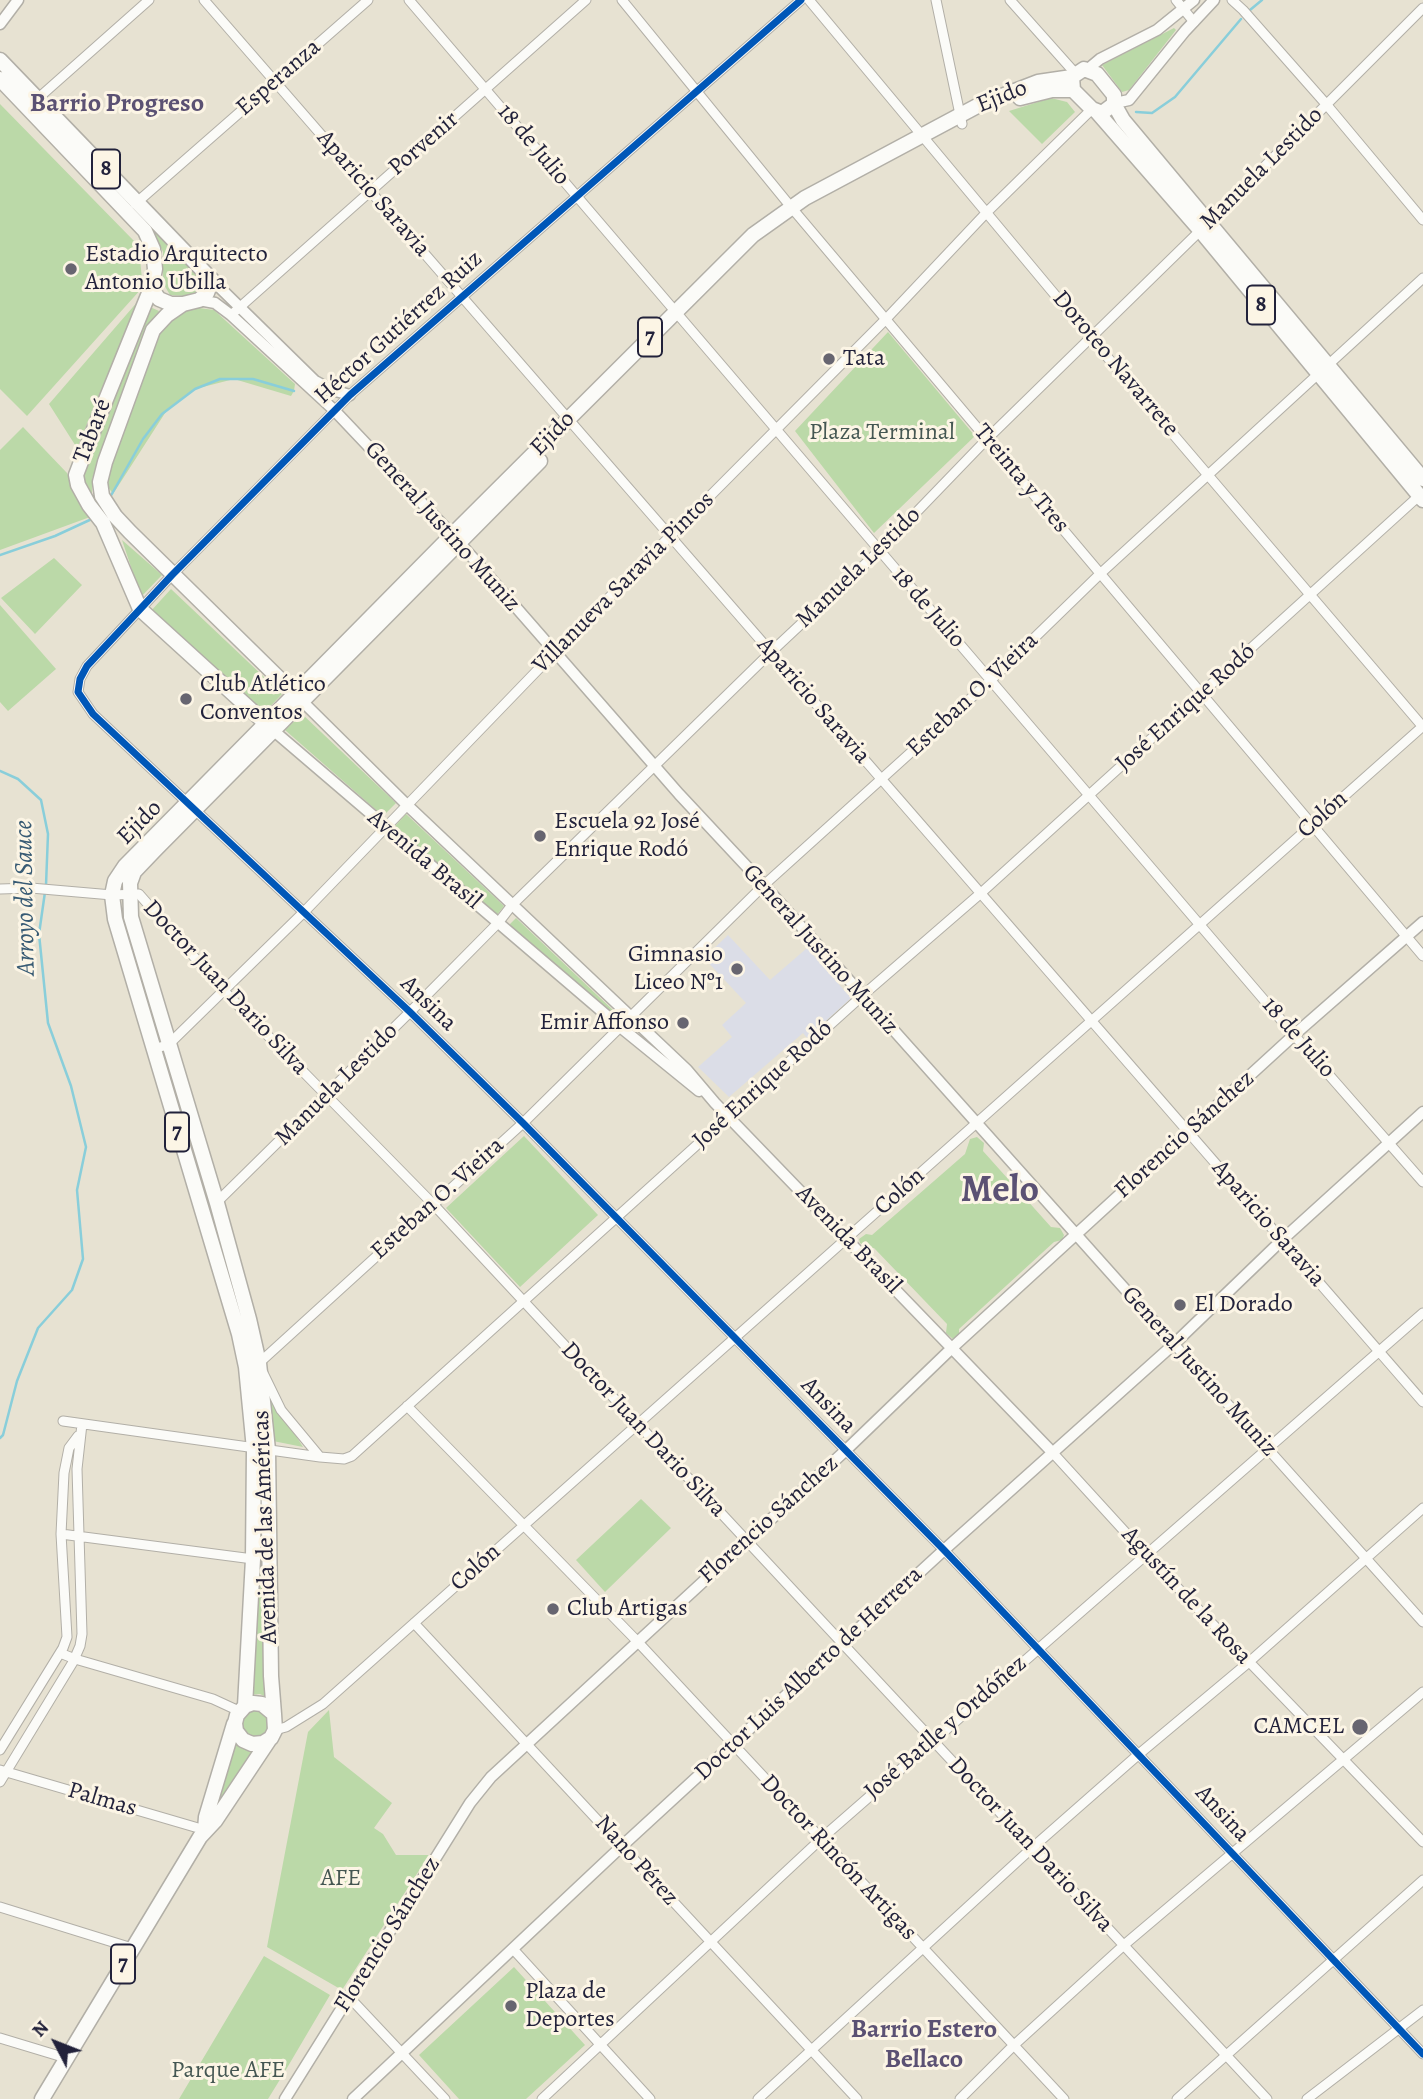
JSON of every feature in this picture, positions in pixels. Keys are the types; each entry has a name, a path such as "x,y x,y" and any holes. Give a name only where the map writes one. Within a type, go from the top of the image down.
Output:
{"main road":[{"name":"8","path":"0,60 33,103 132,207 212,280"},
{"path":"1097,74 1110,89 1114,104 1107,112 1095,111 1077,77 1097,74"},
{"name":"Ejido","path":"112,895 115,881 125,866 191,806 678,316 794,211 961,119 1022,97 1052,90 1077,77"},
{"name":"8","path":"0,79 33,103"},
{"name":"8","path":"1114,104 1123,120 1317,374 1422,496"},
{"name":"8","path":"1095,111 1205,226 1329,363 1423,479"},
{"name":"8","path":"132,207 153,249 155,269 150,288"},
{"path":"199,300 207,293 212,280"},
{"path":"150,288 159,299 171,304 183,304"},
{"name":"Tabaré","path":"150,288 76,475 78,485 89,505 109,519 172,575"},
{"name":"8","path":"183,304 199,300"},
{"name":"Tabaré","path":"140,609 109,519 100,482 153,330 167,314 183,304"},
{"name":"Avenida Brasil","path":"172,575 299,698"},
{"name":"Avenida Brasil","path":"140,609 269,728"},
{"name":"Ejido","path":"129,895 134,872 191,806"},
{"name":"Avenida de las Américas","path":"112,895 115,919 152,1049 239,1334 252,1365"},
{"name":"Avenida de las Américas","path":"42,2099 205,1830 215,1821 273,1734 261,1450 252,1365 217,1203 131,918 129,895"},
{"name":"Avenida de las Américas","path":"205,1830 206,1817 240,1713 261,1450"},
{"path":"273,1734 260,1744 246,1742 238,1734 240,1713 253,1703 262,1704 274,1714"}],"street":[{"path":"0,24 18,0"},
{"path":"33,103 149,0"},
{"name":"Aparicio Saravia","path":"204,0 1423,1402"},
{"name":"Esperanza","path":"132,207 368,0"},
{"name":"18 de Julio","path":"408,0 1294,1035 1423,1182"},
{"name":"Porvenir","path":"231,315 586,0"},
{"name":"Treinta y Tres","path":"622,0 794,211 1423,956"},
{"name":"Héctor Gutiérrez Ruiz","path":"191,806 93,714 78,692 80,679 87,666 172,575 350,395 801,0"},
{"name":"Doroteo Navarrete","path":"808,0 1091,338 1423,727"},
{"path":"936,0 961,119"},
{"path":"1010,0 1077,77"},
{"path":"1176,0 1194,22"},
{"name":"7","path":"1077,77 1100,59 1157,30 1194,0"},
{"path":"1114,104 1129,100 1214,0"},
{"path":"1232,0 1326,104 1423,220"},
{"name":"Manuela Lestido","path":"201,1209 217,1203 326,1097 512,905 770,653 879,551 987,439 1423,8"},
{"name":"Villanueva Saravia Pintos","path":"152,1049 168,1045 304,912 555,652 887,318 987,212 1095,111"},
{"name":"Esteban O. Vieira","path":"252,1365 523,1123 764,885 991,680 1101,573 1423,278"},
{"path":"212,280 316,381 332,390 350,395"},
{"name":"General Justino Muniz","path":"199,300 215,303 231,315 334,410 455,538 654,766 764,885 1423,1622"},
{"name":"José Enrique Rodó","path":"63,1421 81,1428 320,1458 344,1460 352,1456 1422,496"},
{"name":"Avenida Brasil","path":"299,698 687,1070 715,1103"},
{"name":"Colón","path":"273,1734 323,1704 1423,727"},
{"name":"Avenida Brasil","path":"269,728 619,1026 715,1103 953,1347"},
{"name":"Ansina","path":"191,806 410,1012 523,1123 944,1550 1423,2054"},
{"path":"0,889 31,888 129,895"},
{"name":"Doctor Juan Dario Silva","path":"129,895 139,894 224,991 433,1204 1267,2099"},
{"name":"Florencio Sánchez","path":"285,2099 470,1802 491,1777 1076,1234 1294,1035 1423,922"},
{"name":"Doctor Luis Alberto de Herrera","path":"353,2099 622,1846 944,1550 1174,1344 1282,1240 1423,1111"},
{"name":"José Batlle y Ordóñez","path":"541,2099 822,1838 1423,1313"},
{"name":"Agustín de la Rosa","path":"953,1347 1147,1556 1423,1842"},
{"path":"252,1365 302,1439 320,1458"},
{"name":"Doctor Rincón Artigas","path":"407,1406 637,1641 1063,2099"},
{"path":"0,1750 60,1653 67,1637 61,1534 66,1459 81,1428"},
{"path":"0,1782 3,1771 75,1659 82,1634 76,1469 81,1428"},
{"path":"758,2099 1032,1848 1423,1508"},
{"path":"61,1534 253,1559"},
{"name":"Nano Pérez","path":"414,1623 857,2099"},
{"path":"60,1653 214,1699 240,1713"},
{"path":"960,2099 1013,2046 1124,1945 1423,1692"},
{"name":"Palmas","path":"3,1771 205,1830"},
{"path":"1177,2099 1423,1880"},
{"path":"0,1907 132,1948"},
{"path":"513,1949 650,2099"},
{"path":"350,1998 445,2099"},
{"path":"1307,2099 1423,2010"},
{"path":"0,2038 66,2058"}],"shaded area":[{"path":"728,935 770,980 807,948 851,998 807,1038 803,1033 729,1097 698,1067 732,1037 722,1025 746,1003 704,958"}],"green space":[{"path":"1174,28 1176,30 1129,90 1122,92 1102,65"},
{"path":"1051,98 1067,102 1075,112 1042,144 1009,111"},
{"name":"Estadio Arquitecto Antonio Ubilla","path":"0,104 134,241 140,259 142,279 142,288 27,416 0,389"},
{"path":"147,219 205,281 197,293 170,295 163,283 163,252"},
{"path":"139,300 77,448 49,404"},
{"path":"148,306 159,311 123,395 92,479 92,501 80,478"},
{"path":"192,307 214,310 295,384 294,391 291,396 234,379 195,389 167,410 113,494 104,481 155,338 167,322"},
{"name":"Plaza Terminal","path":"888,332 975,436 874,533 795,431"},
{"path":"23,427 67,473 90,517 0,550 0,450"},
{"path":"122,540 162,575 141,597"},
{"path":"54,558 82,585 35,634 1,598"},
{"path":"171,589 282,694 265,712 150,612"},
{"path":"0,605 56,669 8,711 0,702"},
{"path":"302,714 396,803 383,816 285,730"},
{"path":"406,814 504,906 497,915 395,826"},
{"path":"516,918 616,1013 612,1016 509,925"},
{"path":"524,1136 598,1215 520,1287 446,1208"},
{"path":"977,1137 984,1143 983,1151 1051,1227 1060,1228 1064,1235 1062,1240 1054,1242 959,1329 959,1334 953,1339 946,1333 947,1324 874,1248 867,1248 859,1239 866,1234 872,1235 965,1154 970,1139"},
{"path":"265,1387 303,1447 273,1441"},
{"path":"256,1451 263,1453 270,1699 260,1694 249,1695"},
{"path":"641,1499 671,1528 605,1592 576,1560"},
{"path":"258,1707 270,1716 268,1734 257,1739 245,1736 240,1725 244,1713"},
{"name":"AFE","path":"329,1710 334,1757 392,1803 374,1828 383,1834 396,1855 429,1855 342,1990 267,1947 308,1732"},
{"path":"237,1740 258,1747 211,1817"},
{"name":"Parque AFE","path":"264,1956 330,1995 284,2073 268,2099 179,2099"},
{"name":"Plaza de Deportes","path":"514,1967 585,2045 526,2099 459,2099 419,2055"}],"waterway":[{"path":"1250,10 1262,0"},
{"path":"1136,112 1152,113 1175,97 1241,19"},
{"path":"109,499 143,439 162,414 195,389 220,379 253,379 294,391"},
{"path":"0,555 55,536 94,518"},
{"name":"Arroyo del Sauce","path":"0,771 18,779 41,800 48,834 46,885"},
{"name":"Arroyo del Sauce","path":"0,1438 17,1381 38,1328 72,1290 83,1259 77,1190 86,1147 71,1086 48,1023 39,934 45,892"}],"cycle path":[{"path":"801,0 350,395 172,575 87,666 80,679 78,692 93,714 410,1012 523,1123 944,1550 1423,2054"}],"place":[{"name":"Estadio Arquitecto Antonio Ubilla","path":"71,269"},
{"name":"Tata","path":"829,359"},
{"name":"Club Atlético Conventos","path":"186,699"},
{"name":"Escuela 92 José Enrique Rodó","path":"540,836"},
{"name":"Gimnasio Liceo Nº1","path":"737,969"},
{"name":"Emir Affonso","path":"683,1023"},
{"name":"El Dorado","path":"1180,1305"},
{"name":"Club Artigas","path":"553,1609"},
{"name":"CAMCEL","path":"1360,1727"},
{"name":"Plaza de Deportes","path":"511,2006"}],"district":[{"name":"Barrio Progreso","path":"117,105"},
{"name":"Melo","path":"1000,1192"},
{"name":"Barrio Estero Bellaco","path":"924,2046"}]}
